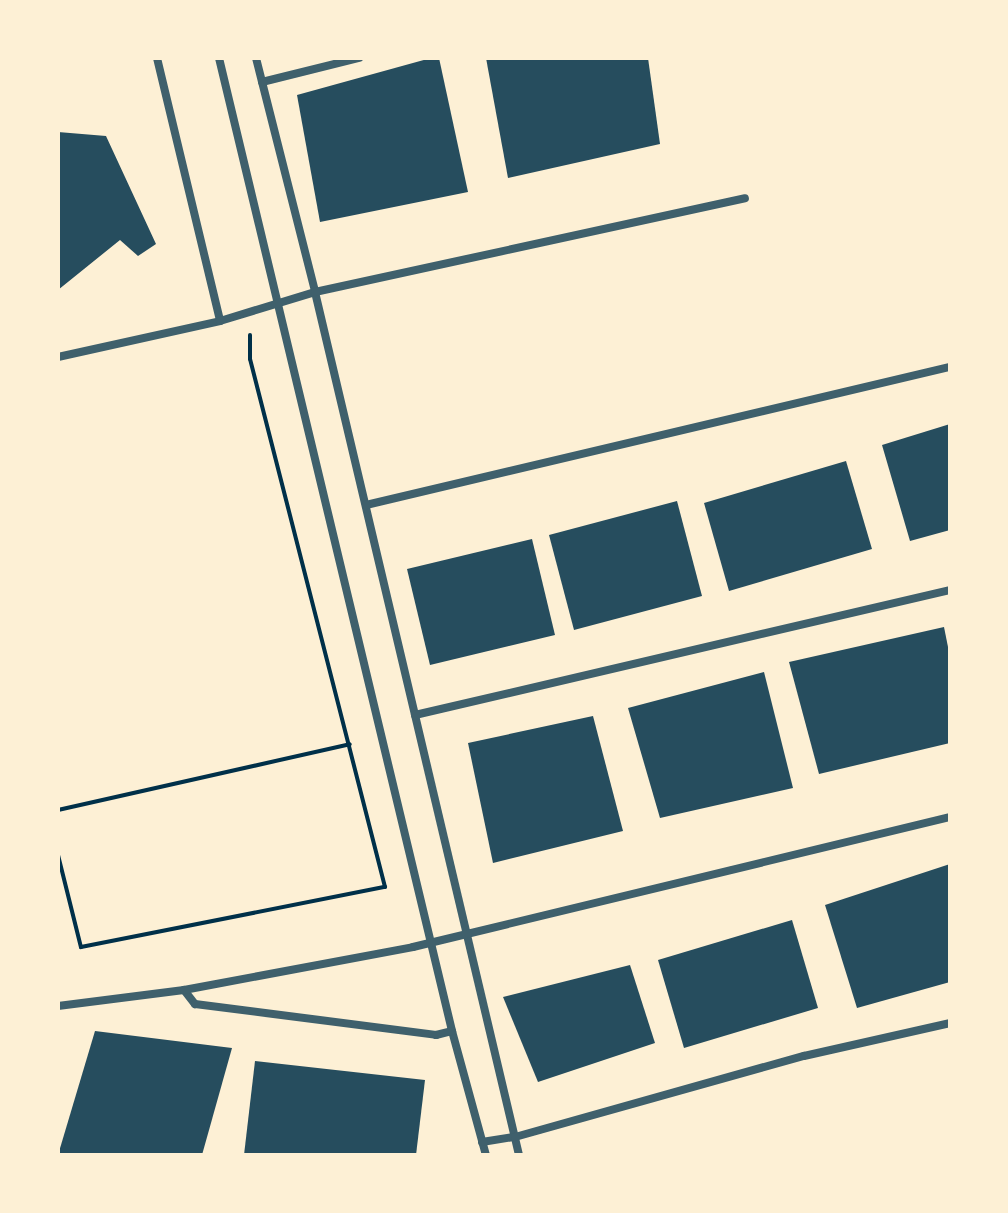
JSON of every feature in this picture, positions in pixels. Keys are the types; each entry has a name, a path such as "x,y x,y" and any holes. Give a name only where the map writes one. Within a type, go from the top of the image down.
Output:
{"street":[{"path":"157,58 220,321"},
{"path":"219,58 434,943 452,1031 486,1155"},
{"path":"256,58 315,292 519,1155"},
{"path":"262,82 359,58"},
{"path":"58,357 220,321 315,292 745,198"},
{"path":"366,505 950,367"},
{"path":"415,715 950,590"},
{"path":"58,1006 184,990 434,943 950,817"},
{"path":"184,990 195,1004 436,1035 452,1031"},
{"path":"482,1142 515,1137 804,1056 950,1023"}],"path":[{"path":"58,855 81,947 385,887 250,359 250,335"},
{"path":"58,810 350,744"}],"building":[{"path":"439,58 468,192 320,222 297,95"},
{"path":"486,58 648,58 660,144 508,178"},
{"path":"58,132 106,136 156,244 138,256 120,240 58,290"},
{"path":"950,424 950,530 910,541 882,445"},
{"path":"846,461 872,549 729,591 704,503"},
{"path":"677,501 702,596 574,630 549,535"},
{"path":"532,539 555,635 430,665 407,569"},
{"path":"944,627 950,657 950,743 819,774 789,662"},
{"path":"764,672 793,788 660,818 628,708"},
{"path":"593,716 623,831 493,863 468,743"},
{"path":"950,864 950,982 857,1008 825,905"},
{"path":"792,920 818,1008 684,1048 658,960"},
{"path":"630,965 655,1043 538,1082 503,997"},
{"path":"95,1031 232,1048 202,1155 58,1155"},
{"path":"255,1061 425,1080 416,1155 244,1155"}]}
